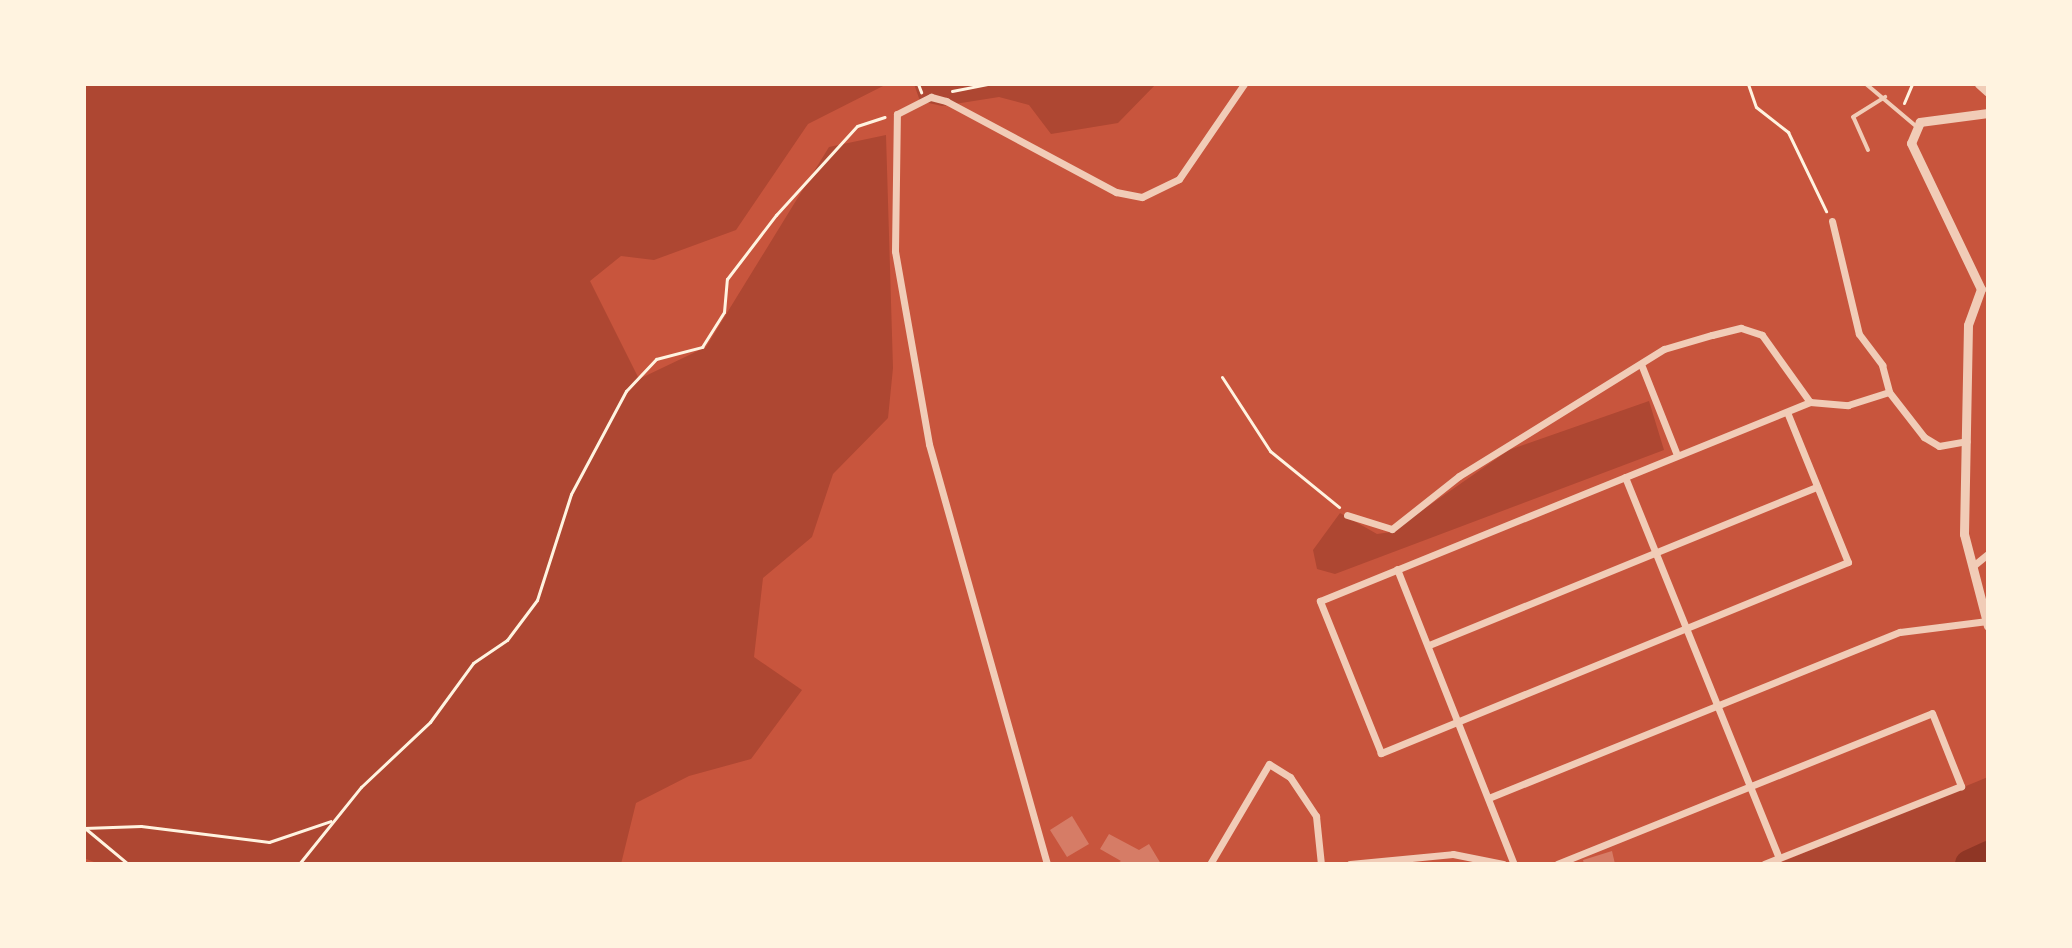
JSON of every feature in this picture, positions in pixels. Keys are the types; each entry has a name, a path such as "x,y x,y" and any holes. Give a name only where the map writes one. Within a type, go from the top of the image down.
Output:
{"street":[{"path":"1047,864 929,444 895,251 897,114 931,97 1116,192 1142,197 1179,179 1244,84"},
{"path":"1979,84 1988,92"},
{"path":"1491,797 1900,632 1987,624 1964,534 1968,325 1981,289 1917,168 1911,143 1917,127 1988,113"},
{"path":"1832,221 1859,334 1882,365 1889,392 1924,437 1939,446 1967,441"},
{"path":"1347,515 1392,529 1459,476 1680,342 1741,328 1762,335 1810,402"},
{"path":"1641,364 1677,455"},
{"path":"1787,412 1848,562 1381,753 1320,601 1810,402 1848,405 1889,392"},
{"path":"1625,477 1779,858"},
{"path":"1429,645 1817,487"},
{"path":"1973,566 1988,554"},
{"path":"1397,569 1491,797 1514,864"},
{"path":"1557,864 1749,782 1932,713 1961,786 1764,864"},
{"path":"1210,864 1269,764 1290,777 1316,816 1321,864"},
{"path":"1350,864 1453,854 1503,864"}],"lane":[{"path":"1866,84 1902,107 1917,127"},
{"path":"1868,150 1853,117 1885,97"}],"path":[{"path":"931,97 987,84"},
{"path":"1748,84 1756,107 1788,132 1832,221"},
{"path":"1902,107 1912,84"},
{"path":"299,864 332,821 537,600 571,494 626,391 656,359 702,347 724,312 727,279 796,191 857,126 897,114"},
{"path":"1222,377 1270,451 1347,515"},
{"path":"85,828 141,826 269,842 332,821"},
{"path":"85,828 128,864"}],"shaded area":[{"path":"84,84 887,84 808,124 736,230 654,260 621,256 590,281 639,379 706,347 829,147 886,135 893,368 888,418 833,474 812,537 763,578 754,657 802,690 751,759 689,776 636,803 621,864 99,864 84,858"},
{"path":"914,84 1156,84 1118,123 1051,134 1029,105 999,97 942,106 920,101"},
{"path":"1649,401 1664,450 1335,574 1317,569 1313,550 1340,513 1377,534 1391,532 1509,450"},
{"path":"1988,777 1988,848 1955,864 1777,864"}],"building":[{"path":"1072,816 1089,844 1067,857 1050,830"},
{"path":"1109,834 1139,850 1149,844 1161,864 1116,864 1121,861 1100,849"},
{"path":"1612,851 1615,864 1584,864 1583,860"}],"waterway":[{"path":"1969,864 1988,855"}]}
